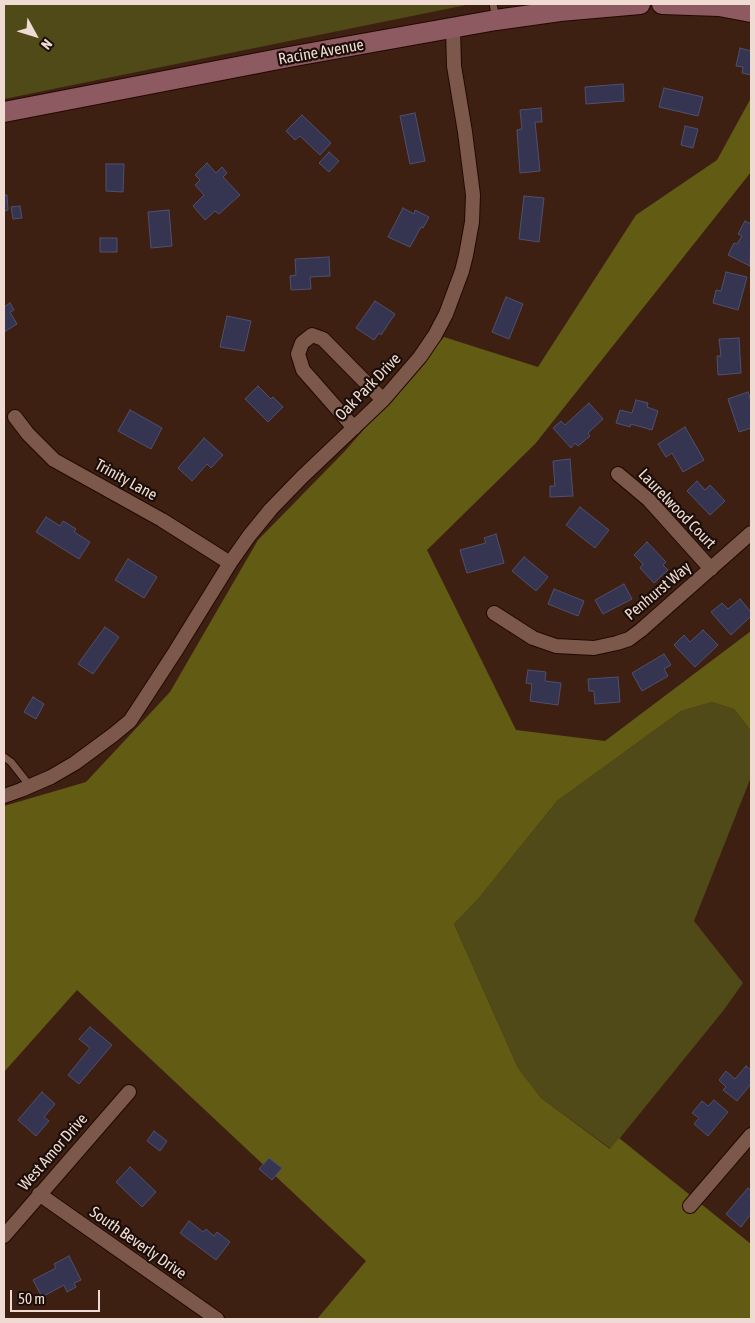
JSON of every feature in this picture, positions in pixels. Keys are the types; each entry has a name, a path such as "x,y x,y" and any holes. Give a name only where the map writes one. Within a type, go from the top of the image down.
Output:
{"main road":[{"name":"Racine Avenue","path":"4,112 280,59 453,29 495,12 560,11 640,4"},
{"path":"662,4 719,6 751,12"}],"street":[{"name":"Oak Park Drive","path":"4,796 52,777 75,763 130,720 230,563 271,509 383,400 420,357 435,335 446,314 466,255 472,222 473,194 454,66 453,29"},
{"path":"354,428 303,370 298,354 302,343 312,336 322,339 383,400"},
{"name":"Trinity Lane","path":"15,417 28,434 54,460 162,520 230,563"},
{"name":"Laurelwood Court","path":"618,474 649,500 711,569"},
{"name":"Penhurst Way","path":"494,613 534,638 556,646 594,648 617,644 641,630 751,533"},
{"name":"West Amor Drive","path":"4,1236 128,1092"},
{"path":"690,1206 751,1135"},
{"name":"South Beverly Drive","path":"39,1194 217,1319"}],"lane":[{"path":"4,757 11,762 30,786"}],"shaded area":[{"path":"4,4 471,4 4,99"},
{"path":"751,98 751,172 535,444 427,550 516,730 605,741 751,631 751,731 734,709 712,702 681,711 557,801 478,899 454,924 518,1068 541,1098 610,1149 619,1138 751,1244 751,1319 317,1319 366,1261 77,990 4,1072 4,806 86,782 170,692 258,540 345,451 444,337 538,367 636,215 717,160"},
{"path":"712,702 734,709 751,731 751,777 694,921 743,983 723,1011 611,1149 541,1098 518,1068 454,924 478,899 557,801 681,711"}],"building":[{"path":"740,48 751,51 751,75 742,73 743,67 736,66"},
{"path":"623,84 624,101 586,104 585,87"},
{"path":"664,88 703,97 698,116 659,107"},
{"path":"541,108 542,122 535,122 540,171 520,173 517,130 522,129 520,110"},
{"path":"415,113 425,161 410,164 400,116"},
{"path":"302,115 331,143 320,155 300,136 295,140 286,131"},
{"path":"685,126 698,129 693,148 681,145"},
{"path":"329,152 339,161 329,172 319,163"},
{"path":"207,163 216,173 222,167 227,173 223,177 240,195 219,214 215,211 205,220 193,206 204,195 195,185 200,180 195,175"},
{"path":"106,164 124,164 123,192 106,191"},
{"path":"4,195 7,195 8,210 4,211"},
{"path":"524,196 544,198 539,242 519,239"},
{"path":"20,206 22,218 13,219 11,207"},
{"path":"403,208 414,214 415,210 429,217 410,247 388,237"},
{"path":"169,210 172,246 151,248 148,212"},
{"path":"745,221 751,224 750,266 728,255 734,243 737,244 742,236 738,234"},
{"path":"100,238 117,238 117,252 100,252"},
{"path":"329,257 330,276 310,277 311,289 291,290 290,276 296,275 295,259"},
{"path":"726,272 747,277 738,310 713,303 716,290 721,291"},
{"path":"506,297 523,304 509,339 492,332"},
{"path":"375,301 395,314 381,335 379,333 374,340 356,328"},
{"path":"10,303 14,310 10,312 17,324 4,332 4,307"},
{"path":"227,316 251,321 244,351 220,347"},
{"path":"739,338 741,373 718,375 717,356 721,356 719,339"},
{"path":"258,386 271,399 273,397 283,407 268,422 245,399"},
{"path":"748,392 751,401 751,428 739,432 728,399"},
{"path":"636,400 648,403 647,407 658,411 652,430 631,424 630,427 616,423 620,410 632,413"},
{"path":"589,403 603,419 588,433 590,436 578,446 575,443 571,448 553,428 561,421 565,425"},
{"path":"130,410 162,428 151,449 118,431"},
{"path":"685,427 704,460 683,472 672,453 666,457 658,444"},
{"path":"204,438 223,455 211,468 207,464 192,481 178,468"},
{"path":"570,459 573,496 550,497 550,486 555,486 553,461"},
{"path":"697,481 705,490 710,485 725,501 710,515 687,491"},
{"path":"580,507 609,530 595,548 566,525"},
{"path":"46,517 60,526 63,521 76,529 74,532 90,542 79,559 36,532"},
{"path":"496,534 504,563 467,573 460,550 486,543 484,538"},
{"path":"647,542 666,562 663,565 668,570 654,583 640,568 643,564 634,555"},
{"path":"524,557 548,577 536,591 512,571"},
{"path":"128,559 157,577 144,598 115,580"},
{"path":"624,584 632,599 603,614 595,600"},
{"path":"554,589 584,601 578,616 548,604"},
{"path":"740,599 751,612 751,616 731,635 711,612 722,603 728,609"},
{"path":"105,627 119,637 93,674 78,664"},
{"path":"703,630 718,645 695,667 674,645 684,635 690,642"},
{"path":"664,654 671,665 664,669 668,676 642,691 632,673"},
{"path":"528,670 546,672 545,681 561,683 558,705 530,701 532,684 526,683"},
{"path":"618,677 620,702 595,704 594,691 589,691 588,679"},
{"path":"33,697 44,704 36,719 24,712"},
{"path":"90,1027 112,1045 79,1084 68,1075 90,1048 79,1039"},
{"path":"746,1066 751,1070 751,1084 737,1101 723,1090 726,1087 719,1080 726,1071 735,1079"},
{"path":"42,1092 55,1104 44,1117 49,1121 36,1136 18,1120"},
{"path":"714,1100 728,1112 708,1136 694,1124 699,1118 692,1113 702,1101 708,1106"},
{"path":"154,1131 167,1141 160,1151 147,1141"},
{"path":"269,1158 282,1168 272,1180 259,1169"},
{"path":"130,1167 156,1192 142,1207 116,1182"},
{"path":"748,1188 751,1191 751,1214 741,1227 726,1214"},
{"path":"189,1221 203,1232 206,1229 214,1236 217,1232 230,1242 216,1260 180,1233"},
{"path":"69,1256 81,1280 74,1283 76,1287 67,1292 64,1285 42,1297 33,1280 56,1268 54,1264"}]}
